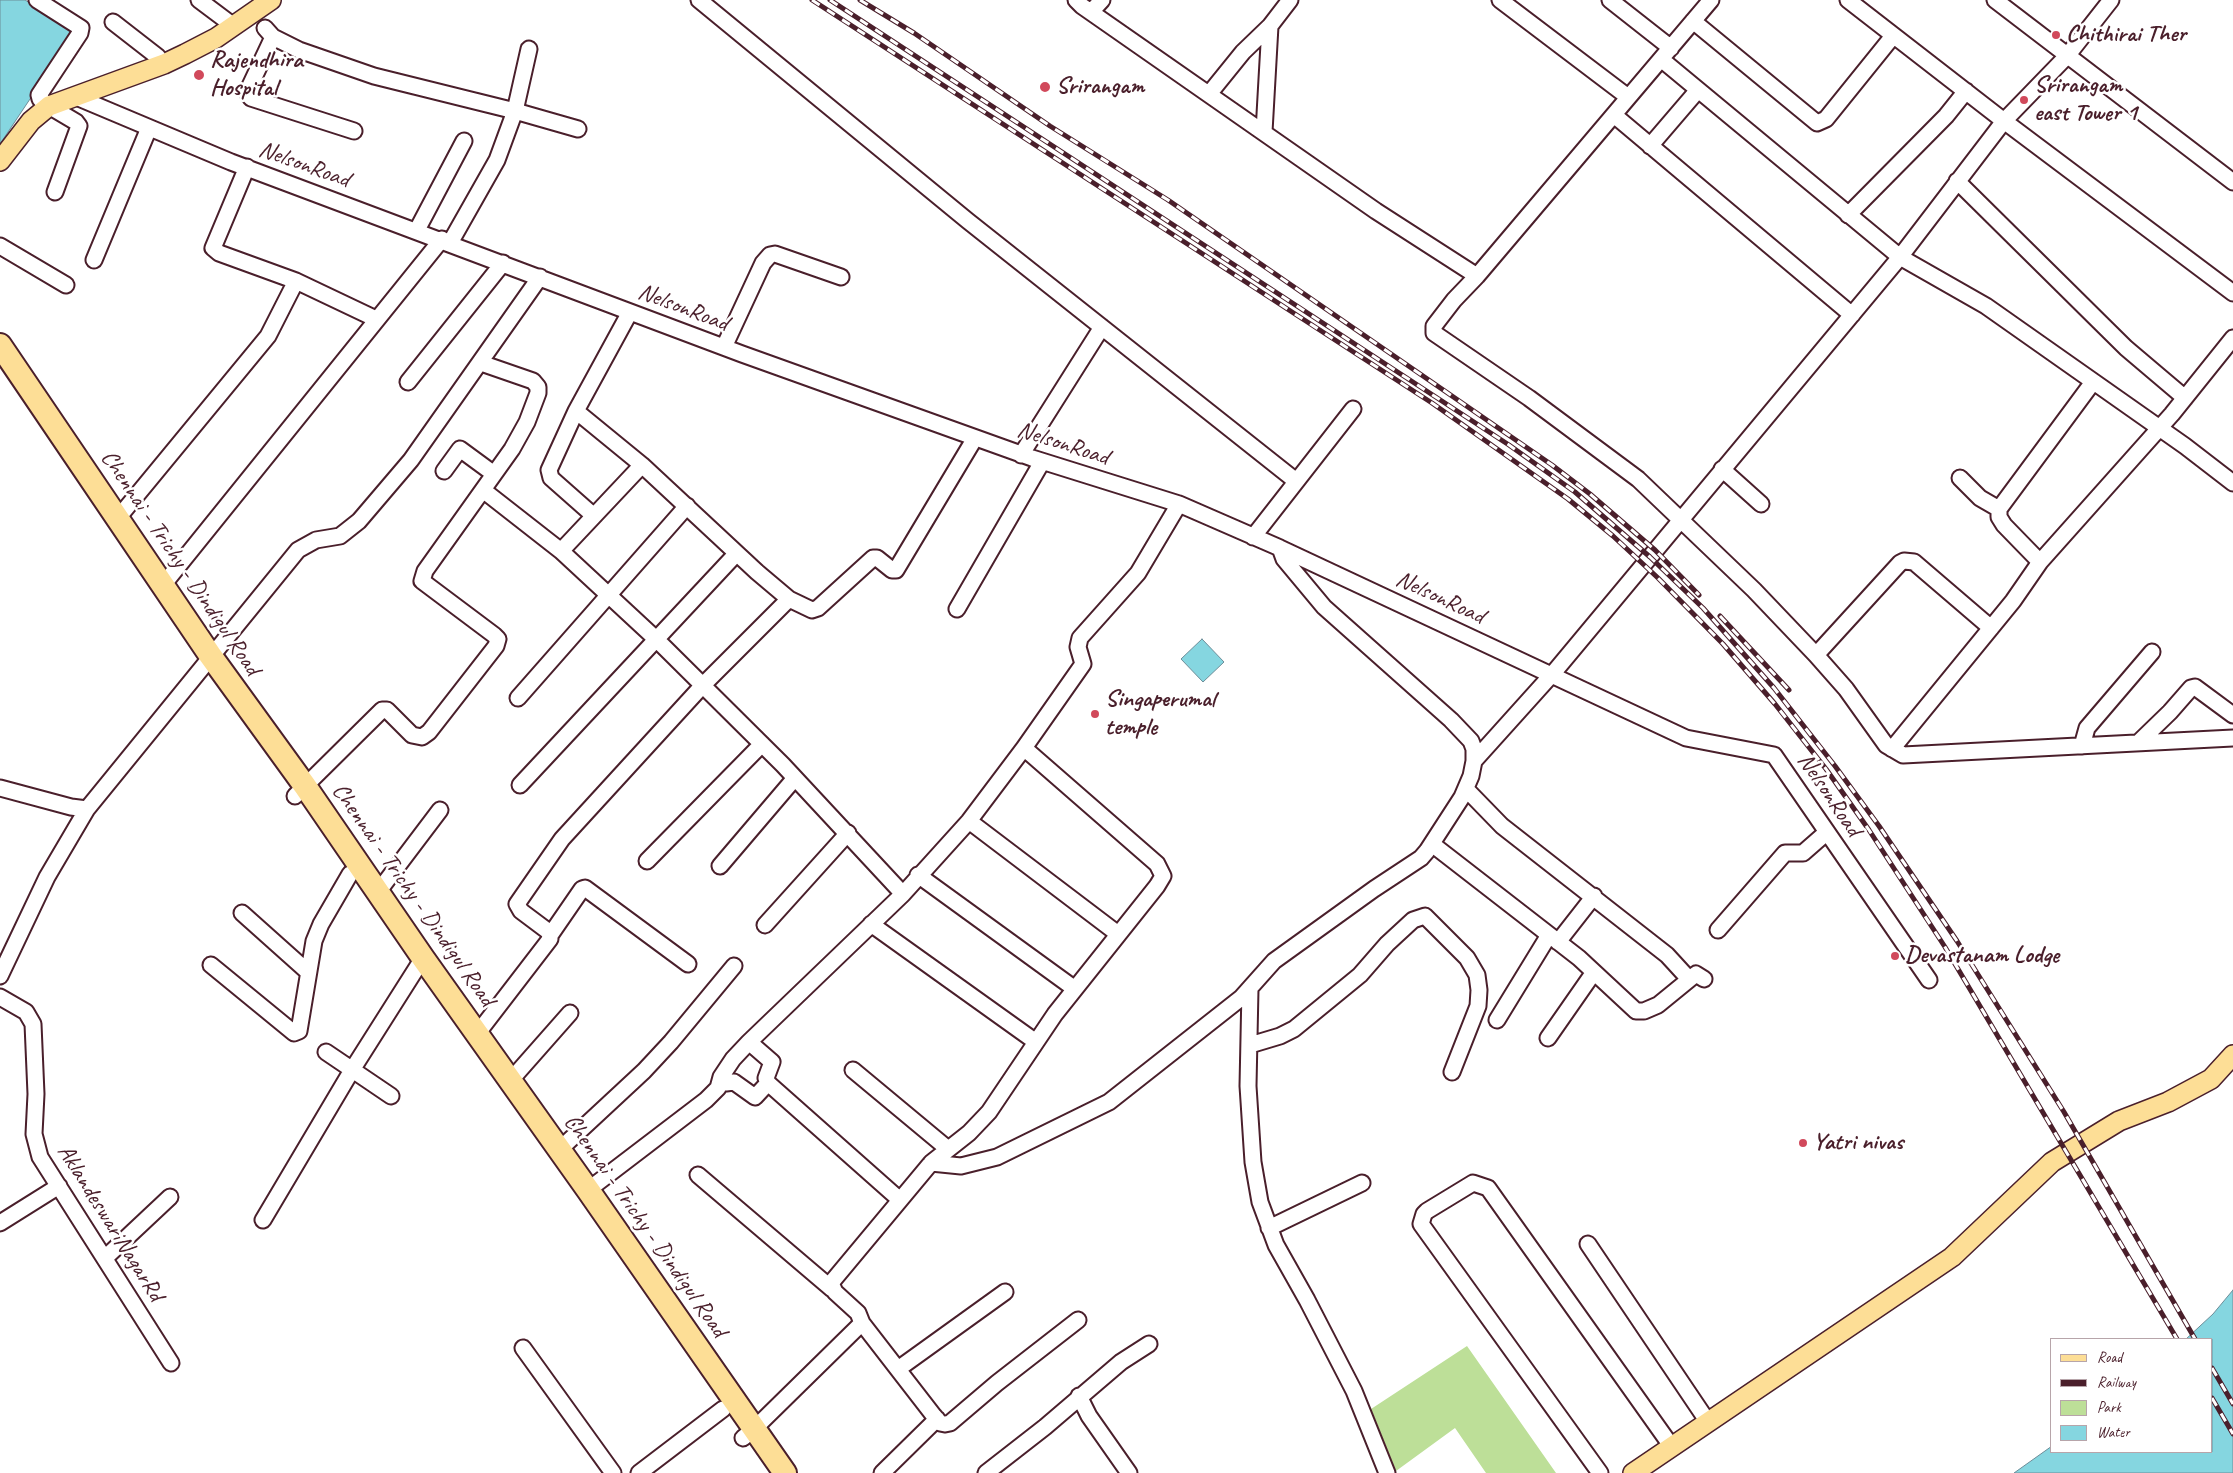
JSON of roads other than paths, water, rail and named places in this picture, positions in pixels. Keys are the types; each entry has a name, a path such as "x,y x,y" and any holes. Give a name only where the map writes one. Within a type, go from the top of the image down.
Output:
{"highway":[{"name":"Chennai - Trichy - Dindigul Road","path":"3,358 118,518 162,585 206,660"},
{"name":"Chennai - Trichy - Dindigul Road","path":"3,358 206,660 300,791 419,964 527,1127 723,1409 749,1433 785,1473"},
{"name":"Chennai - Trichy - Dindigul Road","path":"419,964 477,1034 588,1190 749,1433 767,1473"}],"main road":[{"path":"0,161 31,120 49,106 144,71 161,61 216,38 271,0"},
{"path":"1634,1473 1952,1257 2052,1162 2119,1121 2168,1102 2211,1079 2233,1055"}],"street":[{"path":"37,0 81,28 80,33 38,95 49,106 76,122 79,126 55,192"},
{"path":"199,0 227,21"},
{"path":"699,0 968,221 1296,481"},
{"path":"1076,0 1376,211 1477,276"},
{"path":"1091,12 1102,0"},
{"path":"1208,94 1244,52 1270,26 1290,0"},
{"path":"1500,0 1628,97"},
{"path":"1610,0 1666,54 1698,90 1900,257 1986,306 2160,428 2233,484"},
{"path":"1711,0 1441,316 1434,326 1434,332 1529,398 1638,479 1754,590 1816,655 1846,689 1886,745 1892,749 1904,755 2233,738"},
{"path":"1848,0 2004,121 2233,292"},
{"path":"1995,0 2233,182"},
{"path":"1474,761 1552,675 1900,257 2004,121 2067,56 2111,0"},
{"path":"1693,21 1817,124 1824,121 1893,36"},
{"path":"113,22 161,61"},
{"path":"1264,132 1270,26"},
{"path":"354,131 251,98 248,94 249,88 269,32 309,54 374,76 515,111 578,129"},
{"path":"162,585 376,320 446,241 497,160 515,111 529,49"},
{"path":"1650,146 1698,90"},
{"path":"1848,214 1946,116 1966,91"},
{"name":"NelsonRoad","path":"74,96 246,167 724,347 1042,462 1179,504 1280,548 1686,738 1774,755 1929,980"},
{"path":"1614,115 1852,315"},
{"path":"94,260 149,128"},
{"path":"417,230 464,140"},
{"path":"246,167 213,248 219,253 296,281 376,320"},
{"path":"1957,181 2119,342 2185,398"},
{"path":"0,246 66,285"},
{"path":"724,347 763,262 770,255 775,254 841,277"},
{"path":"408,382 503,263"},
{"path":"0,976 47,877 87,809 206,660 298,550 316,540 340,536 359,521 411,460 540,277"},
{"path":"118,518 268,336 296,281"},
{"path":"594,516 551,478 549,473 550,466 576,410 630,312"},
{"path":"1022,455 1102,327"},
{"path":"1892,749 1991,628 2040,562 2160,428 2233,338"},
{"path":"300,791 381,710 387,710 412,735 422,737 429,732 496,646 498,639 494,635 422,581 425,571 512,449 527,422 538,393 538,387 533,382 481,363"},
{"path":"2040,562 2004,524 1999,509 2093,382"},
{"path":"1253,537 1352,409"},
{"path":"576,410 642,465 736,554 789,599 812,610 818,608 873,558 877,558 892,570 896,570 975,438"},
{"path":"444,471 460,449 494,474"},
{"path":"957,609 1042,462"},
{"path":"561,551 642,465"},
{"path":"1722,469 1761,504"},
{"path":"1960,478 1980,498 1999,509"},
{"path":"483,490 561,551 657,640 795,778 903,894"},
{"path":"588,1190 706,1100 721,1081 721,1077 733,1059 749,1042 903,894 969,821 1024,748 1083,664 1078,648 1080,638 1138,573 1179,504"},
{"path":"518,698 610,596 687,506"},
{"path":"931,1163 961,1166 996,1157 1102,1107 1250,989 1274,961 1374,889 1413,864 1432,844 1466,789 1474,761 1474,749 1471,741 1451,720 1324,607 1284,559 1280,548"},
{"path":"520,785 736,554"},
{"path":"1816,655 1900,563 1908,560 1914,562 1991,628"},
{"path":"551,934 519,909 517,903 562,839 703,685 789,599"},
{"path":"2082,746 2087,728 2152,652"},
{"path":"2138,743 2170,712 2191,688 2195,687 2233,715"},
{"path":"647,861 762,744"},
{"path":"832,1289 832,1280 931,1163 969,1133 989,1112 1036,1042 1075,989 1162,878 1162,871 1157,864 1024,748"},
{"path":"720,866 795,778"},
{"path":"0,788 71,807 87,809"},
{"path":"1432,844 1554,939 1594,972 1636,1011 1644,1011 1658,1005 1696,979 1594,896 1502,826 1466,789"},
{"path":"211,965 295,1033 299,1030 308,972 317,933 362,883 440,810"},
{"path":"969,821 1118,934"},
{"path":"1718,930 1784,853 1803,853 1827,832"},
{"path":"765,925 848,833"},
{"path":"918,876 1075,989"},
{"path":"477,1034 549,942 551,934 582,888 585,888 688,964"},
{"path":"1496,1020 1554,939 1594,896"},
{"path":"242,913 308,972"},
{"path":"1250,1045 1294,1029 1360,974 1387,944 1413,920 1425,916 1467,958 1477,975 1479,990 1478,1006 1452,1072"},
{"path":"870,924 1036,1042"},
{"path":"263,1220 352,1070 419,964"},
{"path":"560,1150 644,1071 671,1042 734,966"},
{"path":"1548,1038 1594,972"},
{"path":"1250,989 1248,1086 1253,1162 1260,1202 1269,1228 1354,1391 1387,1473"},
{"name":"AklandeswariNagarRd","path":"0,998 26,1012 33,1024 36,1094 34,1134 36,1147 172,1363"},
{"path":"510,1082 570,1014"},
{"path":"749,1042 772,1062 766,1078 768,1083 900,1200"},
{"path":"326,1052 391,1096"},
{"path":"853,1070 948,1149"},
{"path":"721,1081 726,1084 734,1082 755,1097 768,1083"},
{"path":"698,1175 858,1313 862,1323 942,1424 950,1423 997,1383 1078,1320"},
{"path":"1600,1473 1421,1224 1427,1210 1473,1182 1488,1188 1672,1447"},
{"path":"1269,1228 1362,1184"},
{"path":"0,1223 59,1186"},
{"path":"105,1258 170,1197"},
{"path":"1588,1244 1708,1422"},
{"path":"898,1369 1006,1292"},
{"path":"749,1433 862,1323"},
{"path":"986,1473 1045,1427 1121,1362 1149,1344"},
{"path":"523,1348 612,1473"},
{"path":"1079,1396 1089,1416 1130,1473"},
{"path":"639,1473 723,1409"},
{"path":"882,1473 937,1419"}],"water":[{"path":"0,0 25,0 76,30 0,144"},
{"path":"1202,639 1224,662 1203,682 1181,659"},
{"path":"2233,1290 2233,1473 2014,1473 2050,1447 2050,1453 2213,1453 2213,1338 2187,1338 2213,1314"}],"railway":[{"path":"812,0 1432,403 1568,499 1613,536 1658,578 1723,644 1775,704 1826,769 1869,830 1945,947 2176,1338"},
{"path":"830,0 1509,445 1575,492 1650,557 1703,608 1774,688 1835,766 1879,826 1957,941 2064,1112 2194,1338"},
{"path":"860,0 914,33 1050,126 1168,200 1552,465 1590,494 1655,550 1699,595"},
{"path":"1720,616 1789,690"},
{"path":"2213,1370 2233,1404"},
{"path":"2213,1400 2233,1434"}],"place":[{"name":"Chithirai Ther","path":"2056,35"},
{"name":"Rajendhira Hospital","path":"199,75"},
{"name":"Srirangam","path":"1045,87"},
{"name":"Srirangam east Tower 1","path":"2024,100"},
{"name":"Singaperumal temple","path":"1095,714"},
{"name":"Devastanam Lodge","path":"1895,956"},
{"name":"Yatri nivas","path":"1803,1143"}]}
